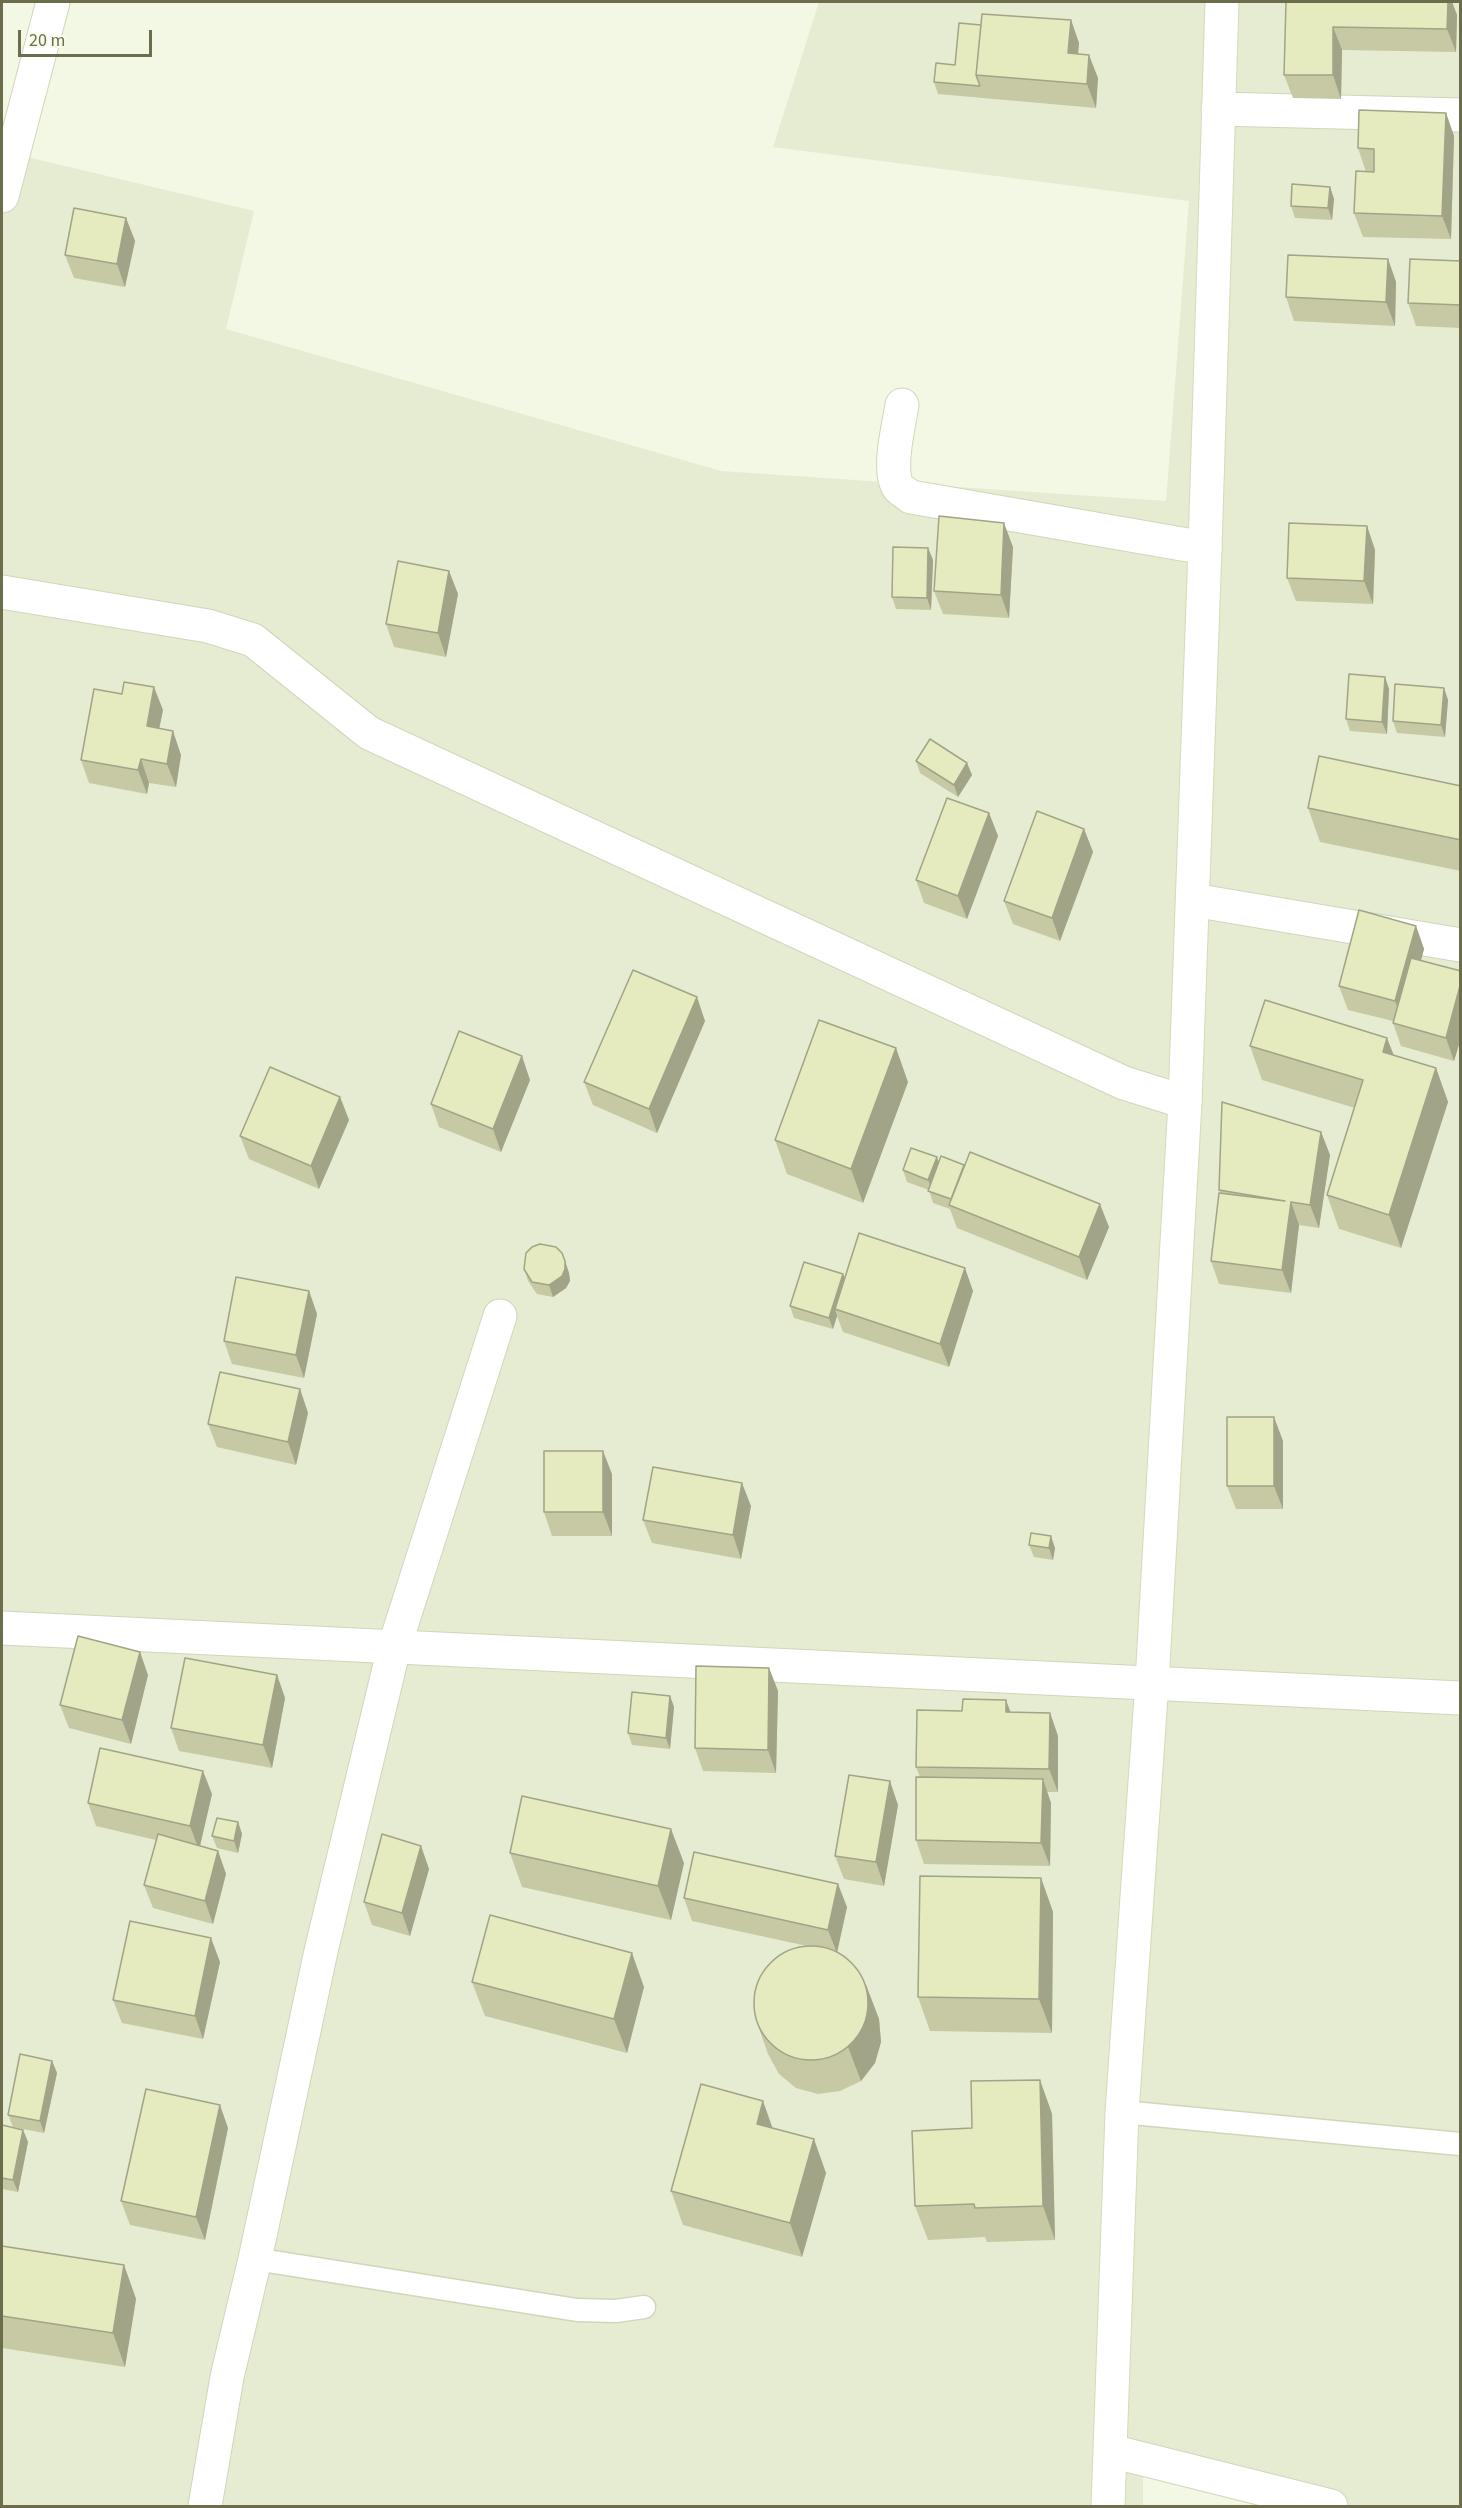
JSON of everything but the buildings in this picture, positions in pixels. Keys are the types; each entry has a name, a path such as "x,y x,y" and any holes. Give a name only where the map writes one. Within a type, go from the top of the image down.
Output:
{"street":[{"path":"2,196 53,2"},
{"path":"1108,2506 1122,2112 1152,1682 1185,1102 1222,2"},
{"path":"1218,109 1461,115"},
{"path":"902,405 895,448 894,475 897,487 911,497 1205,548"},
{"path":"2,592 208,626 253,640 369,732 1124,1083 1185,1102"},
{"path":"1193,900 1461,945"},
{"path":"205,2506 227,2377 255,2259 321,1951 394,1648 500,1316"},
{"path":"2,1628 1461,1698"},
{"path":"1111,2451 1331,2506"}],"lane":[{"path":"1122,2112 1461,2144"},
{"path":"255,2259 577,2310 616,2311 644,2307"}],"shaded area":[{"path":"819,2 1460,2 1460,2506 1270,2506 1143,2473 1143,2506 2,2506 2,151 254,211 226,329 721,471 1166,501 1189,201 773,147"}]}
